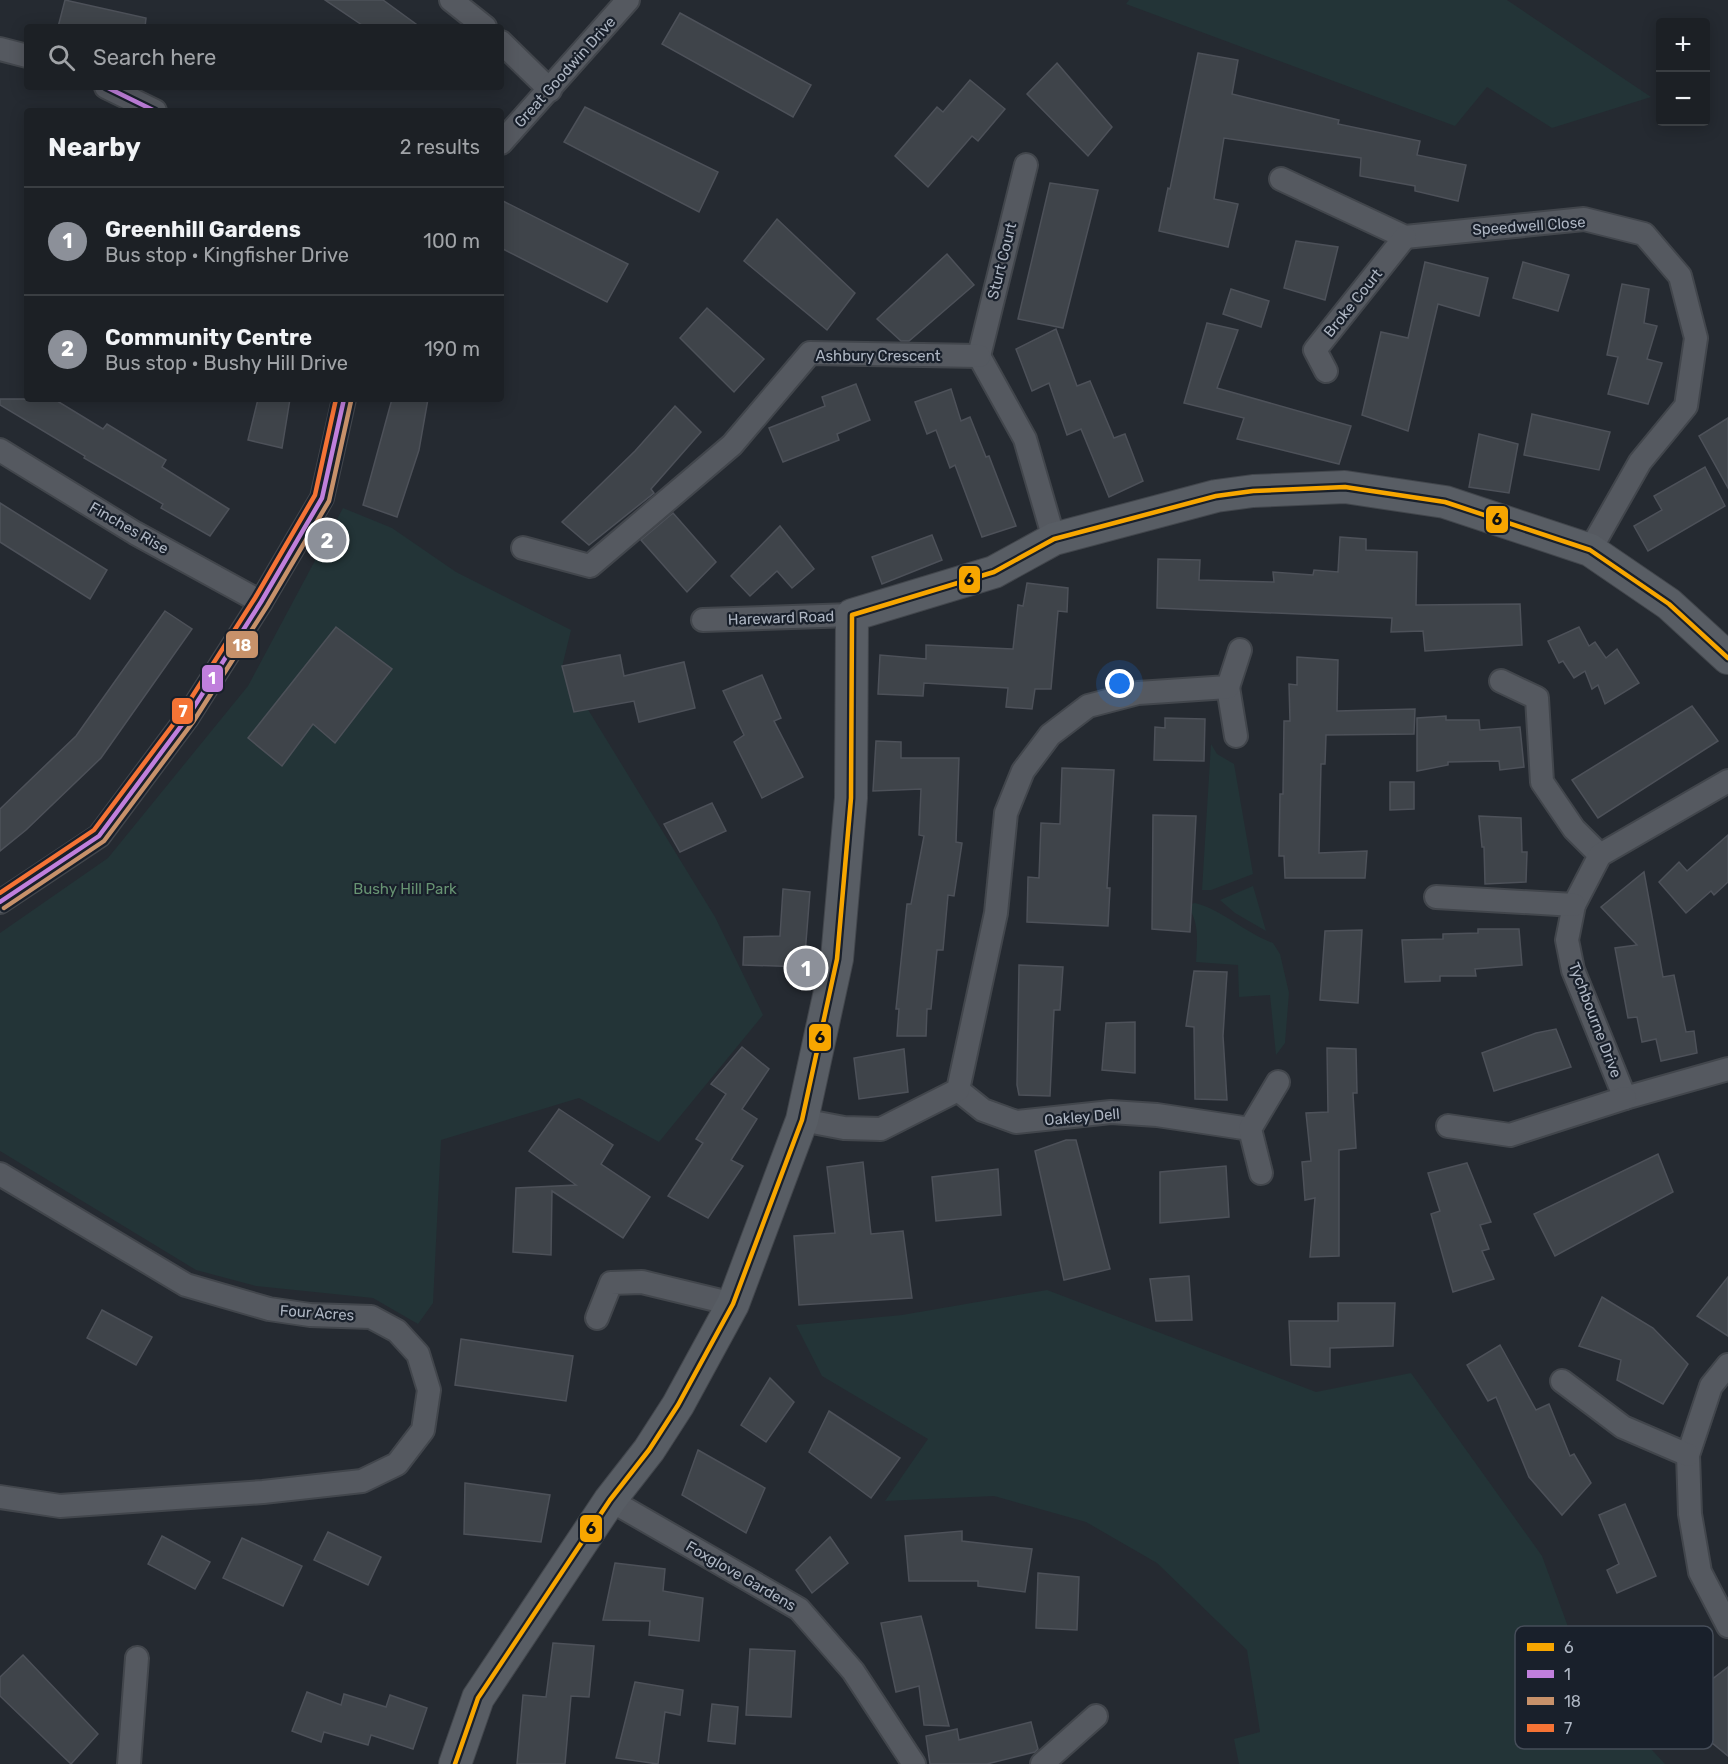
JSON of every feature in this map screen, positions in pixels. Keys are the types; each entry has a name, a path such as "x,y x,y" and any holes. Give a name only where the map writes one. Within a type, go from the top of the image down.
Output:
{"street":[{"path":"451,0 481,24"},
{"name":"Great Goodwin Drive","path":"504,140 628,0"},
{"path":"504,45 550,90"},
{"path":"0,49 24,55"},
{"path":"112,90 149,108"},
{"name":"Sturt Court","path":"979,356 1026,165"},
{"path":"1281,179 1405,237"},
{"name":"Speedwell Close","path":"1405,237 1584,219 1644,234 1680,276 1696,338 1686,406 1640,462 1590,550"},
{"name":"Broke Court","path":"1326,371 1315,350 1405,237"},
{"name":"Ashbury Crescent","path":"523,548 590,566 732,445 810,353 979,356"},
{"path":"979,356 1025,440 1054,539"},
{"path":"0,902 99,836 187,718 261,602 322,498 343,402"},
{"name":"Finches Rise","path":"0,450 135,533 261,602"},
{"name":"Hareward Road","path":"703,620 852,615 994,572 1054,539 1215,496 1253,491 1345,487 1445,502 1590,550 1669,604 1728,658"},
{"path":"455,1764 478,1698 610,1500 649,1450 678,1405 733,1304 802,1120 837,958 851,798 852,615"},
{"path":"1236,736 1228,687 1240,650"},
{"path":"1501,681 1548,701 1542,782 1574,829 1600,855 1728,781"},
{"path":"802,1120 844,1128 881,1129 958,1090 996,913 1006,813 1023,771 1050,735 1088,706 1138,693 1228,687"},
{"name":"Tychbourne Drive","path":"1600,855 1574,905 1567,940 1573,970 1625,1098"},
{"path":"1436,897 1574,905"},
{"name":"Tychbourne Drive","path":"1448,1126 1510,1135 1625,1098 1728,1069"},
{"path":"1261,1173 1250,1129 1278,1082"},
{"name":"Oakley Dell","path":"958,1090 983,1110 1016,1122 1111,1112 1157,1115 1250,1129"},
{"name":"Four Acres","path":"0,1174 186,1286 269,1309 310,1315 371,1317 398,1331 418,1354 429,1390 423,1430 397,1464 362,1481 263,1492 60,1506 0,1497"},
{"path":"597,1318 611,1283 642,1282 733,1304"},
{"path":"1728,1365 1711,1386 1688,1455 1690,1514 1700,1572 1728,1626"},
{"path":"1562,1381 1623,1427 1688,1455"},
{"name":"Foxglove Gardens","path":"610,1500 799,1609 853,1671 914,1764"},
{"path":"129,1764 137,1658"},
{"path":"1042,1764 1096,1716"}],"green space":[{"path":"1129,0 1507,0 1651,97 1552,128 1487,87 1455,126 1126,4"},
{"name":"Bushy Hill Park","path":"343,508 392,528 456,572 571,630 562,667 715,917 763,1015 659,1142 579,1098 441,1140 433,1303 418,1324 373,1298 256,1286 196,1270 0,1151 0,933 108,858 248,686"},
{"path":"1211,744 1217,754 1234,764 1253,874 1211,890 1202,890"},
{"path":"1253,886 1266,931 1235,913 1220,900"},
{"path":"1195,903 1215,911 1273,943 1280,954 1289,993 1285,1043 1276,1055 1270,995 1239,997 1238,965 1196,962 1196,925 1187,905"},
{"path":"1047,1290 1316,1392 1411,1373 1542,1556 1568,1626 1515,1626 1515,1749 1651,1749 1665,1764 1239,1764 1234,1739 1260,1732 1247,1650 1157,1563 1086,1522 994,1496 885,1501 928,1439 822,1376 796,1325 902,1315"}],"building":[{"path":"65,0 146,18 145,24 59,24"},
{"path":"325,0 383,0 416,24 361,24"},
{"path":"680,13 811,85 793,117 662,44"},
{"path":"1198,53 1238,60 1232,94 1339,120 1338,124 1420,141 1417,155 1466,165 1458,201 1415,191 1415,186 1360,176 1361,158 1224,138 1214,199 1238,204 1228,247 1159,231"},
{"path":"1057,63 1112,127 1088,156 1027,94"},
{"path":"970,80 1005,109 978,141 972,136 928,187 895,156 937,107 943,112"},
{"path":"585,107 718,172 699,212 564,142"},
{"path":"1050,183 1098,190 1063,328 1018,319"},
{"path":"504,202 628,264 607,302 504,250"},
{"path":"777,219 855,293 827,330 744,261"},
{"path":"1296,241 1338,247 1325,300 1284,288"},
{"path":"947,254 974,285 909,341 901,341 877,319"},
{"path":"1425,262 1488,278 1479,316 1438,304 1408,431 1362,415 1381,332 1408,338"},
{"path":"1523,262 1569,275 1558,311 1513,298"},
{"path":"1622,284 1649,289 1644,323 1657,326 1647,359 1662,363 1648,404 1608,394 1618,357 1607,355"},
{"path":"1231,289 1269,301 1261,327 1223,314"},
{"path":"707,308 764,359 734,392 680,338"},
{"path":"1207,323 1238,330 1217,388 1351,426 1339,464 1237,439 1244,418 1184,403"},
{"path":"1056,329 1077,386 1090,381 1114,438 1125,434 1143,481 1109,497 1081,429 1067,435 1049,383 1032,391 1016,349"},
{"path":"856,384 870,420 837,434 839,440 783,462 769,428 825,406 822,397"},
{"path":"951,389 961,421 970,417 986,457 989,456 1016,526 982,537 955,465 950,468 936,430 927,434 915,402"},
{"path":"0,399 59,402 103,429 107,424 166,460 162,467 229,509 210,536 161,508 163,504 0,405"},
{"path":"257,402 290,402 282,448 248,440"},
{"path":"391,402 427,402 419,450 397,517 363,505"},
{"path":"675,406 701,432 651,489 654,493 589,545 562,522 635,451"},
{"path":"1532,414 1610,432 1599,470 1524,455"},
{"path":"1728,418 1728,488 1699,436"},
{"path":"1479,434 1518,444 1509,493 1469,487"},
{"path":"1705,467 1725,506 1648,551 1634,526 1662,510 1654,496"},
{"path":"0,503 107,570 90,599 0,542"},
{"path":"673,513 716,562 687,592 641,540"},
{"path":"780,526 814,569 792,588 777,571 750,596 731,576"},
{"path":"932,535 942,560 882,584 872,557"},
{"path":"1340,537 1366,539 1366,550 1417,552 1416,605 1520,604 1522,645 1425,651 1423,631 1391,632 1392,618 1157,608 1158,559 1200,560 1199,580 1274,582 1273,572 1313,575 1314,570 1338,572"},
{"path":"1027,583 1068,588 1067,612 1058,611 1051,689 1035,689 1032,709 1006,707 1008,688 924,683 923,696 878,694 880,655 926,659 926,645 1013,649 1018,605 1023,606"},
{"path":"165,611 192,629 101,758 26,830 0,851 0,809 76,736"},
{"path":"336,627 392,669 335,743 313,724 282,766 248,738"},
{"path":"1579,627 1589,646 1595,642 1606,658 1617,649 1639,683 1605,704 1598,685 1592,689 1585,671 1574,678 1563,661 1559,663 1548,641"},
{"path":"620,655 624,676 684,662 695,708 639,722 634,701 574,712 562,666"},
{"path":"1297,657 1338,660 1337,711 1415,709 1414,734 1326,735 1325,764 1321,764 1319,853 1367,851 1365,878 1285,878 1284,856 1279,856 1280,794 1283,794 1284,721 1290,721 1289,684 1297,685"},
{"path":"762,675 781,718 774,721 803,777 762,798 734,742 744,735 723,691"},
{"path":"1692,706 1718,741 1598,818 1572,780"},
{"path":"1446,716 1446,720 1479,720 1480,730 1520,727 1524,767 1500,770 1499,761 1448,762 1448,765 1417,771 1417,718"},
{"path":"1165,718 1205,719 1204,761 1154,760 1155,727 1165,728"},
{"path":"876,741 901,742 901,758 959,758 956,842 962,843 954,896 948,895 943,950 937,950 931,1009 927,1009 926,1036 897,1036 899,1009 896,1009 907,904 911,904 924,836 919,835 921,789 873,791"},
{"path":"1062,768 1114,770 1107,888 1110,888 1108,926 1027,922 1028,877 1039,878 1041,823 1060,824"},
{"path":"1390,782 1414,782 1414,809 1390,810"},
{"path":"712,803 726,831 680,852 664,824"},
{"path":"1153,815 1196,816 1190,932 1152,929"},
{"path":"1479,816 1521,818 1522,852 1527,852 1526,882 1485,884 1484,847 1482,847"},
{"path":"1728,835 1728,882 1714,895 1711,891 1686,913 1659,882 1679,862 1687,871"},
{"path":"1644,872 1663,977 1674,975 1686,1032 1694,1031 1697,1053 1661,1061 1656,1039 1642,1042 1637,1017 1628,1018 1615,948 1637,945 1601,907"},
{"path":"783,889 810,892 804,967 743,965 744,937 780,936"},
{"path":"1478,929 1519,929 1522,965 1475,969 1476,976 1440,976 1440,981 1405,982 1402,940 1443,939 1443,934 1478,933"},
{"path":"1362,930 1358,1003 1320,1000 1325,931"},
{"path":"1019,965 1063,967 1060,1010 1054,1010 1050,1096 1019,1095 1017,1085"},
{"path":"1194,971 1227,972 1223,1036 1227,1100 1195,1099 1194,1027 1186,1026"},
{"path":"1135,1022 1135,1073 1102,1070 1106,1023"},
{"path":"1556,1029 1571,1067 1494,1091 1482,1053 1536,1033"},
{"path":"742,1047 769,1069 742,1109 757,1119 731,1160 743,1166 708,1218 668,1196 703,1143 696,1139 726,1094 711,1084"},
{"path":"1327,1048 1356,1049 1357,1093 1353,1093 1356,1148 1339,1150 1339,1256 1310,1257 1315,1198 1305,1200 1302,1162 1311,1161 1306,1113 1328,1112"},
{"path":"904,1049 908,1092 859,1099 854,1058"},
{"path":"559,1109 613,1145 601,1164 650,1197 623,1238 552,1191 551,1255 513,1252 516,1188 576,1185 529,1151"},
{"path":"1066,1140 1076,1140 1110,1269 1064,1280 1035,1151"},
{"path":"1658,1154 1673,1192 1555,1256 1534,1214"},
{"path":"863,1162 871,1234 903,1231 912,1298 799,1305 794,1236 835,1233 827,1167"},
{"path":"1467,1163 1491,1222 1480,1225 1489,1249 1482,1251 1494,1279 1453,1292 1431,1214 1440,1211 1428,1173"},
{"path":"1226,1166 1229,1217 1160,1223 1160,1172"},
{"path":"998,1169 1001,1215 936,1221 932,1177"},
{"path":"1189,1276 1192,1320 1156,1321 1150,1279"},
{"path":"1728,1277 1728,1336 1697,1316"},
{"path":"1602,1297 1653,1328 1688,1364 1663,1404 1617,1380 1621,1360 1579,1346"},
{"path":"1338,1303 1395,1303 1393,1346 1330,1348 1330,1367 1291,1365 1289,1321 1338,1321"},
{"path":"102,1310 152,1337 136,1365 87,1338"},
{"path":"461,1339 573,1356 566,1401 455,1385"},
{"path":"1500,1345 1536,1410 1549,1404 1570,1456 1574,1454 1591,1483 1562,1515 1529,1477 1496,1397 1488,1401 1467,1365"},
{"path":"770,1378 794,1402 766,1442 741,1425"},
{"path":"829,1411 900,1458 871,1498 809,1452"},
{"path":"698,1450 765,1488 746,1533 682,1495"},
{"path":"465,1483 550,1495 541,1542 464,1534"},
{"path":"1625,1504 1656,1576 1617,1593 1607,1570 1619,1564 1599,1515"},
{"path":"962,1531 962,1541 1032,1549 1025,1592 978,1586 978,1581 909,1581 905,1536"},
{"path":"328,1532 381,1557 368,1585 314,1560"},
{"path":"162,1536 210,1562 195,1589 148,1564"},
{"path":"830,1537 848,1563 812,1593 796,1570"},
{"path":"242,1538 302,1566 283,1606 223,1578"},
{"path":"615,1563 665,1569 663,1591 703,1598 699,1641 649,1635 650,1621 603,1620"},
{"path":"1038,1573 1079,1577 1077,1630 1036,1628"},
{"path":"921,1616 949,1726 924,1725 919,1686 896,1692 881,1623"},
{"path":"553,1643 594,1646 589,1697 571,1696 565,1764 517,1764 523,1695 546,1697"},
{"path":"750,1649 795,1651 791,1717 746,1715"},
{"path":"23,1655 98,1734 71,1764 0,1696 0,1677"},
{"path":"1728,1667 1728,1756 1713,1744 1713,1679"},
{"path":"635,1682 683,1690 680,1715 665,1712 658,1764 616,1758"},
{"path":"307,1692 341,1705 344,1694 386,1707 390,1695 427,1708 413,1749 371,1735 368,1745 324,1732 321,1742 292,1731"},
{"path":"712,1704 738,1707 735,1744 708,1741"},
{"path":"1031,1722 1038,1749 1035,1752 987,1764 930,1764 926,1736 957,1729 959,1740"}],"transit line":[{"name":"1","path":"112,90 149,108"},
{"name":"7","path":"0,893 94,830 181,714 255,598 315,495 335,402"},
{"name":"1","path":"0,902 99,836 187,718 261,602 322,498 343,402"},
{"name":"18","path":"4,908 104,841 193,722 267,606 329,501 351,402"},
{"name":"6","path":"455,1764 478,1698 610,1500 649,1450 678,1405 733,1304 802,1120 837,959 851,798 852,615 994,572 1054,539 1216,496 1253,491 1345,487 1445,502 1590,550 1669,604 1728,658"}],"place":[{"name":"Community Centre","path":"327,540"},
{"name":"Greenhill Gardens","path":"806,968"}]}
